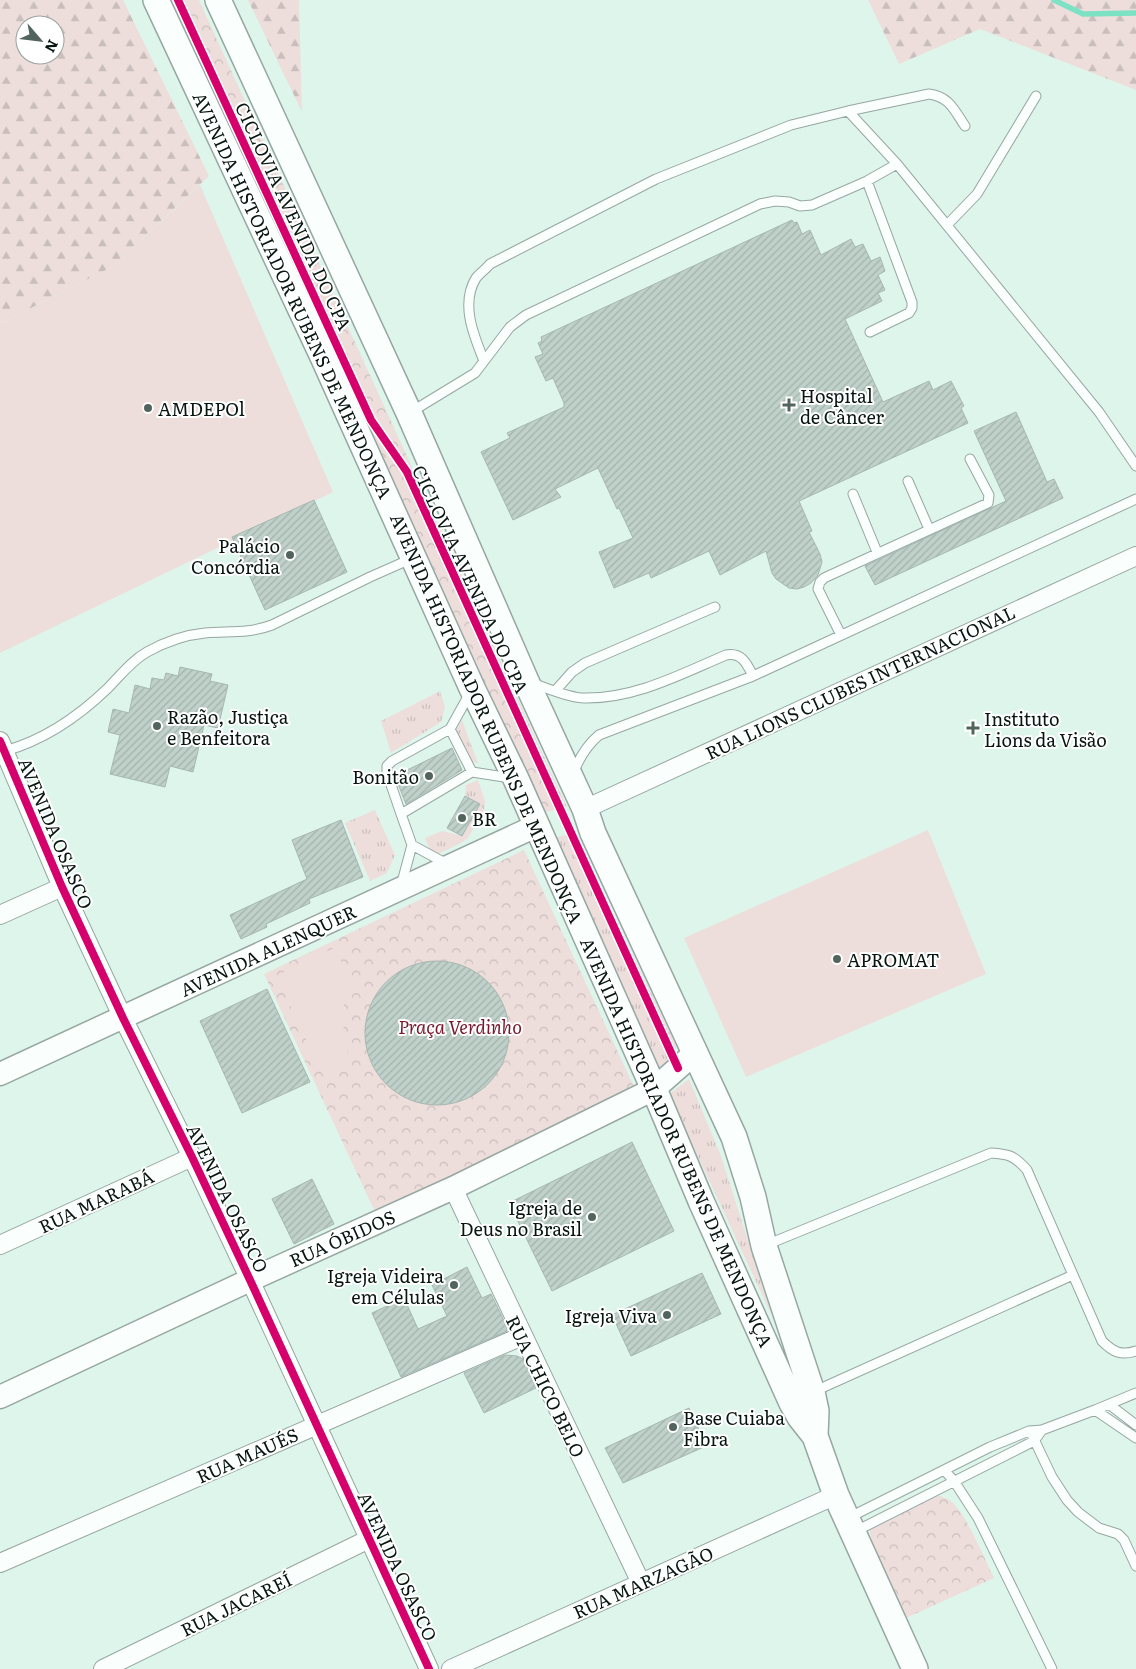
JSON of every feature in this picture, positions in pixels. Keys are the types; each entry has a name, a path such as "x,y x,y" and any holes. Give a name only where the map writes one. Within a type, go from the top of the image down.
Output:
{"main road":[{"name":"AVENIDA HISTORIADOR RUBENS DE MENDONÇA","path":"156,0 324,359 472,688 516,778 792,1403 800,1417 816,1436"},
{"name":"AVENIDA HISTORIADOR RUBENS DE MENDONÇA","path":"218,0 409,413 526,681 585,809 593,833 734,1137 753,1197 764,1246 812,1392 816,1411 816,1436 836,1495 914,1669"},
{"path":"721,1245 749,1249 764,1246"}],"street":[{"name":"RUA LIONS CLUBES INTERNACIONAL","path":"585,809 1136,557"},
{"name":"AVENIDA OSASCO","path":"2,748 62,887 122,1018 192,1157 429,1669"},
{"name":"AVENIDA ALENQUER","path":"0,1074 536,826"},
{"path":"0,915 62,887"},
{"name":"RUA ÓBIDOS","path":"0,1397 250,1280 453,1188 654,1089 696,1052"},
{"name":"RUA MARABÁ","path":"0,1245 192,1157"},
{"name":"RUA CHICO BELO","path":"453,1188 640,1583"},
{"name":"RUA MAUÉS","path":"0,1563 522,1336"},
{"name":"RUA MARZAGÃO","path":"450,1669 836,1495"},
{"name":"RUA JACAREÍ","path":"104,1669 369,1539"}],"lane":[{"path":"484,361 470,326 469,293 477,277 490,264 656,179 792,125 829,114 929,94 939,95 947,100 966,126"},
{"path":"947,225 977,194 1036,96"},
{"path":"848,111 897,164 1099,412 1136,466"},
{"path":"409,413 475,372 510,327 526,315 760,204 775,201 789,202 800,206 812,205 867,181 897,164"},
{"path":"867,181 912,302 912,308 909,313 870,332"},
{"path":"842,635 818,589 820,582 824,578 877,552 988,503 990,495 970,459"},
{"path":"908,481 929,529"},
{"path":"853,494 877,552"},
{"path":"571,781 590,742 599,735 754,676 1136,498"},
{"path":"2,748 26,746 69,722 107,689 131,664 145,653 162,644 171,640 204,633 258,631 414,558"},
{"path":"556,690 572,672 585,663 715,607"},
{"path":"526,681 574,697 613,696 642,690 726,655 733,654 741,657 754,676"},
{"path":"400,889 412,845 387,773 387,766 392,761 450,729 472,688"},
{"path":"450,729 472,772"},
{"path":"401,814 472,772 516,778"},
{"path":"412,845 450,866"},
{"path":"764,1246 991,1153 1006,1154 1019,1160 1027,1170 1102,1341 1114,1352 1126,1354 1136,1351"},
{"path":"812,1392 1073,1275"},
{"path":"850,1526 944,1470 990,1447 1030,1430 1042,1430 1110,1405 1136,1393"},
{"path":"1110,1405 1136,1425"},
{"path":"1095,1410 1136,1438"},
{"path":"1030,1430 1052,1477 1067,1500 1078,1512 1099,1528 1118,1534 1124,1540 1136,1566"},
{"path":"850,1526 954,1481 1034,1441 1042,1430"},
{"path":"944,1470 954,1481 978,1518 1052,1669"}],"green space":[{"path":"0,0 123,0 209,176 112,267 0,324"},
{"path":"171,0 199,0 567,807 542,813"},
{"path":"248,0 299,0 302,112"},
{"path":"868,0 1136,0 1136,90 980,29 899,64"},
{"name":"AMDEPOl","path":"200,185 333,492 0,653 0,324 112,267"},
{"path":"440,691 445,707 441,722 391,753 381,721"},
{"path":"462,720 478,763 467,761 455,732"},
{"path":"478,780 485,801 484,811 468,838 438,854 430,850 425,838 442,831 462,836 480,804 465,796 466,785"},
{"path":"375,810 395,855 387,873 370,881 345,823"},
{"name":"APROMAT","path":"928,830 986,974 746,1077 684,938"},
{"path":"576,833 676,1046 676,1055 658,1068 552,838"},
{"name":"Praça Verdinho","path":"524,850 635,1089 375,1212 264,974"},
{"path":"334,948 352,981 346,997 343,1015 350,1065 325,1079 276,976"},
{"path":"689,1079 721,1156 772,1316 669,1094"},
{"path":"937,1495 951,1501 960,1511 971,1529 994,1578 906,1618 873,1545 870,1532 872,1525"}],"building":[{"path":"792,220 794,223 797,222 802,234 810,230 821,255 851,239 855,247 863,244 871,261 880,257 885,271 878,275 885,290 878,293 882,301 845,319 883,402 929,381 933,390 951,381 964,406 961,408 968,423 799,501 812,531 809,532 822,562 818,575 811,583 797,589 789,588 776,579 772,573 766,551 720,575 709,551 651,578 649,573 614,588 599,552 633,538 598,468 555,489 561,497 513,520 481,452 510,438 507,433 564,407 553,378 546,381 535,357 543,354 538,343 542,341 541,337"},
{"path":"1016,412 1047,482 1054,479 1063,498 875,585 865,566 1006,501 974,431"},
{"name":"Palácio Concórdia","path":"314,500 347,572 265,610 232,537"},
{"name":"Razão, Justiça e Benfeitora","path":"180,667 212,674 210,681 228,685 218,728 204,725 193,772 170,766 165,787 110,774 120,735 108,732 113,709 129,713 135,685 150,689 152,678 164,680 166,673 178,676"},
{"name":"Bonitão","path":"452,748 462,770 406,804 395,776"},
{"name":"BR","path":"465,796 480,804 462,836 447,828"},
{"path":"341,820 363,877 309,899 310,903 266,924 267,927 241,939 230,915 307,879 292,840"},
{"path":"437,961 465,966 488,982 504,1005 509,1033 504,1061 488,1084 465,1100 437,1105 409,1100 386,1084 370,1061 365,1033 370,1005 386,982 409,966"},
{"path":"267,989 310,1082 242,1113 200,1021"},
{"name":"Igreja de Deus no Brasil","path":"632,1142 674,1231 552,1291 509,1203"},
{"path":"312,1179 334,1224 294,1244 272,1199"},
{"path":"467,1267 482,1298 491,1294 507,1331 401,1377 372,1313 404,1298 418,1329 447,1316 432,1285"},
{"name":"Igreja Viva","path":"702,1273 721,1314 631,1356 612,1315"},
{"path":"505,1355 517,1356 523,1359 536,1388 484,1413 464,1373"},
{"name":"Base Cuiaba Fibra","path":"689,1408 706,1446 623,1483 605,1448"}],"waterway":[{"path":"1054,0 1083,14 1136,13"}],"cycle path":[{"name":"CICLOVIA AVENIDA DO CPA","path":"178,0 371,420 407,472 678,1068"},
{"path":"0,741 62,887 123,1018 250,1280 429,1669"}],"place":[{"name":"Hospital de Câncer","path":"789,405"},
{"name":"AMDEPOl","path":"148,408"},
{"name":"Palácio Concórdia","path":"290,555"},
{"name":"Razão, Justiça e Benfeitora","path":"157,726"},
{"name":"Instituto Lions da Visão","path":"973,728"},
{"name":"Bonitão","path":"429,776"},
{"name":"BR","path":"462,818"},
{"name":"APROMAT","path":"837,959"},
{"name":"Igreja de Deus no Brasil","path":"592,1217"},
{"name":"Igreja Videira em Células","path":"454,1285"},
{"name":"Igreja Viva","path":"667,1315"},
{"name":"Base Cuiaba Fibra","path":"673,1427"}]}
